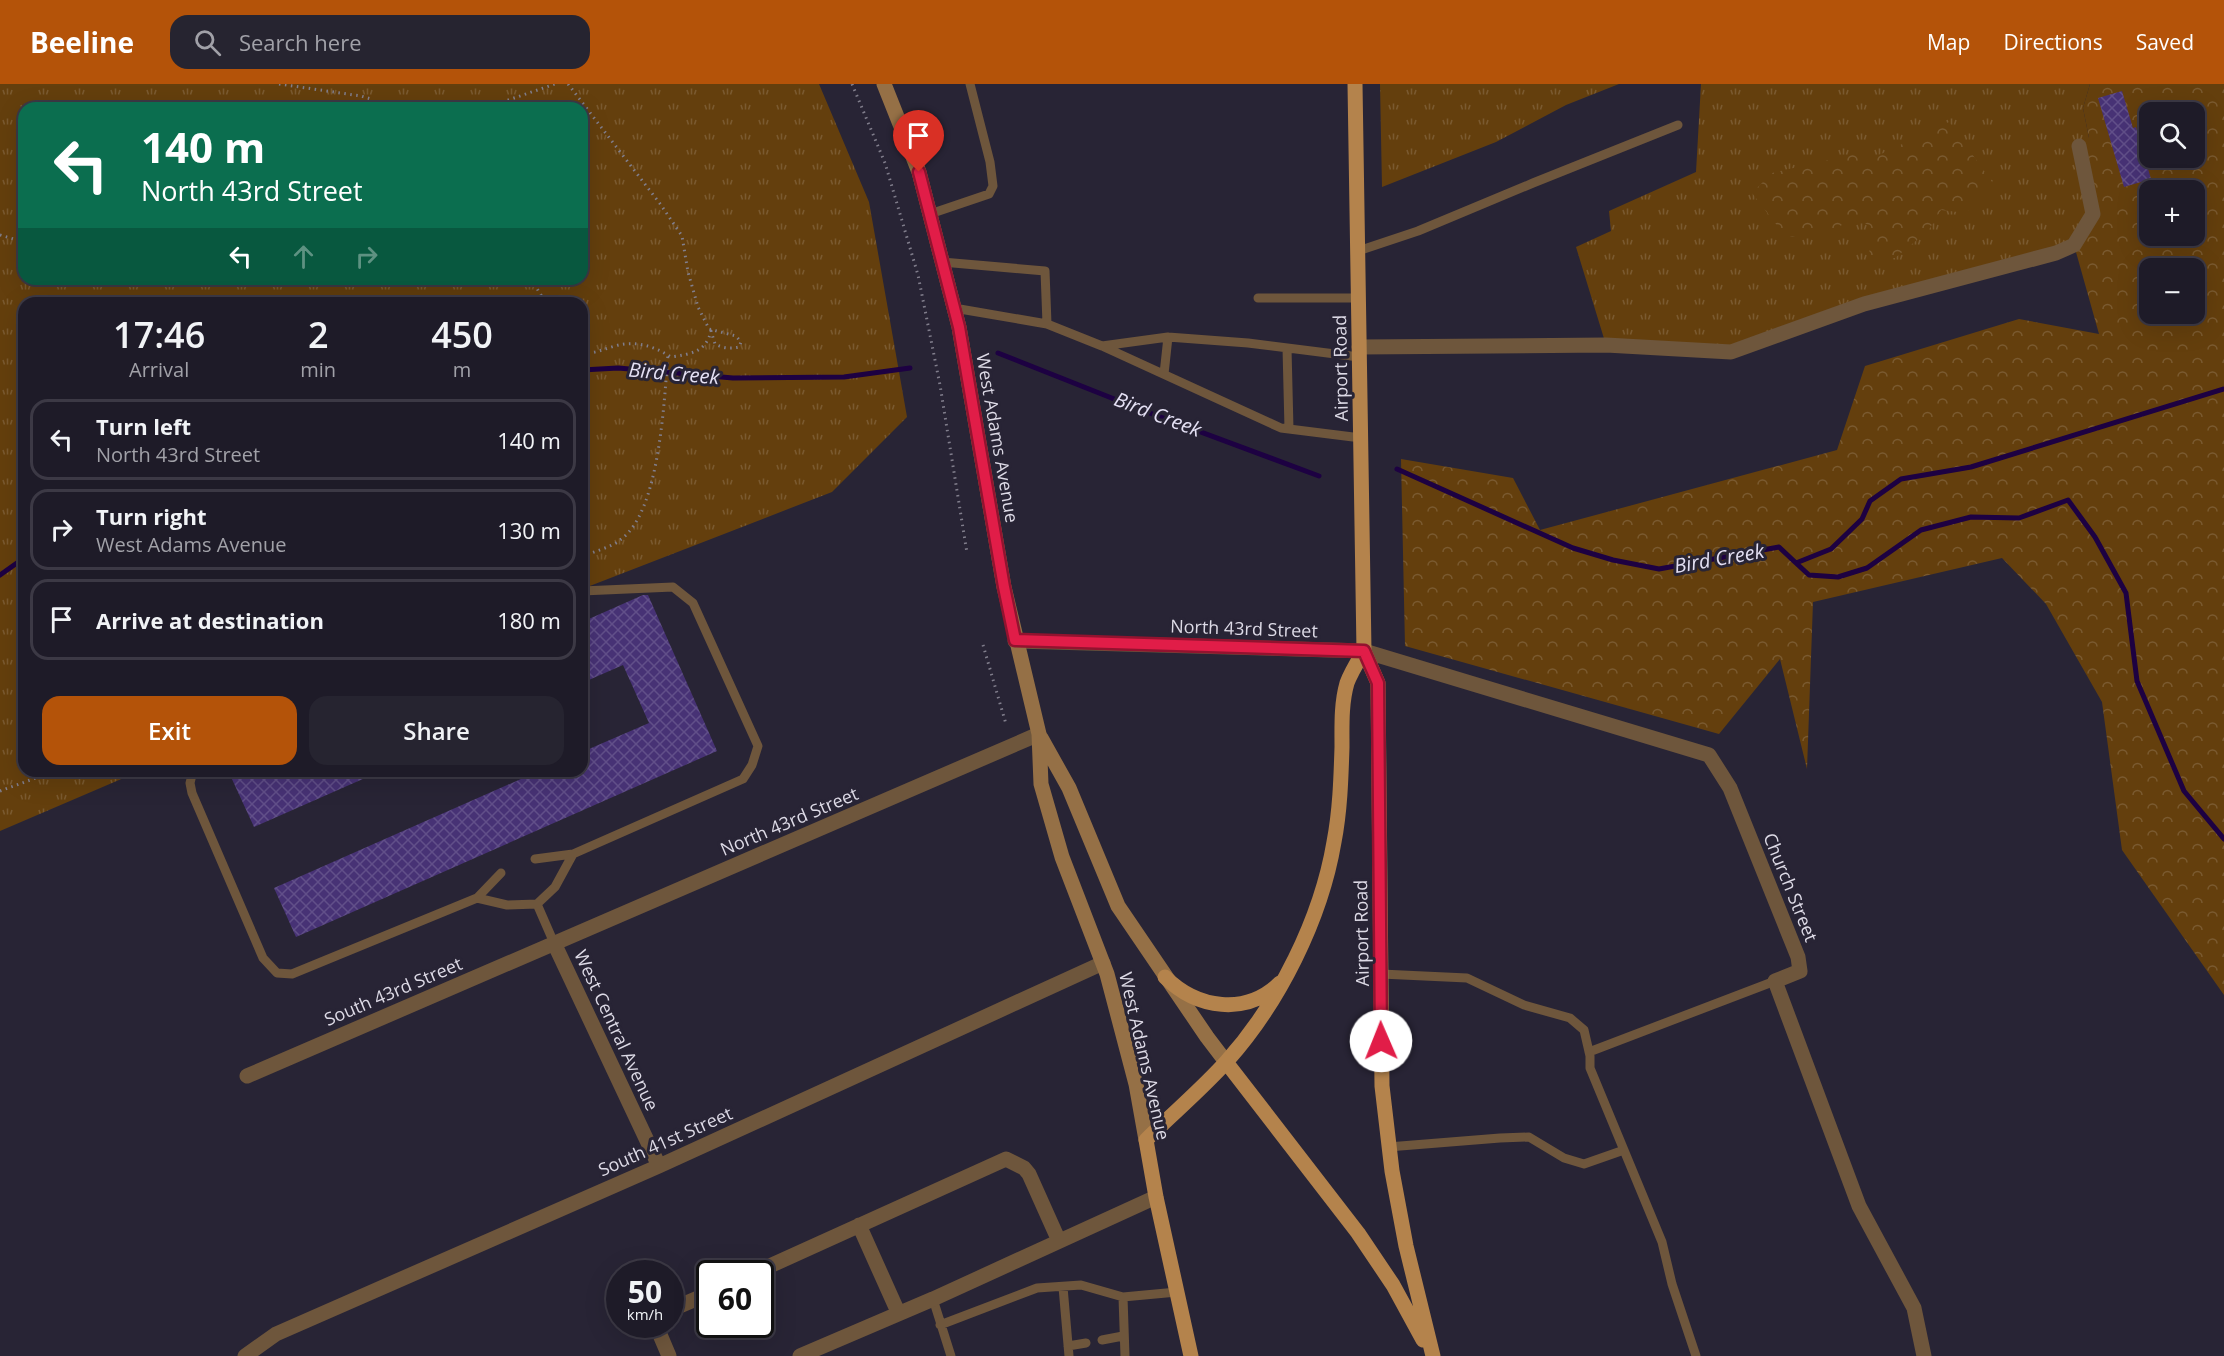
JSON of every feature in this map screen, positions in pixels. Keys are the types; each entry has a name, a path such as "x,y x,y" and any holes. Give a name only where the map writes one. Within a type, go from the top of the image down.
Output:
{"main road":[{"name":"West Adams Avenue","path":"884,84 919,172 954,308 969,375 1004,587 1039,734 1041,784 1062,857 1103,963 1119,1016 1136,1084 1156,1197 1191,1356"},
{"name":"Airport Road","path":"1355,84 1364,651 1378,683 1382,1086 1388,1148 1406,1246 1432,1356"},
{"name":"Airport Road","path":"1146,1140 1226,1062 1250,1034 1284,979 1311,919 1334,843 1340,793 1343,710 1347,683 1364,651"},
{"name":"West Adams Avenue","path":"1039,734 1069,788 1118,906 1226,1062"},
{"path":"1166,977 1187,995 1200,1001 1228,1006 1265,995 1284,979"},
{"name":"Airport Road","path":"1226,1062 1358,1233 1393,1285 1432,1356"}],"street":[{"path":"1359,352 1606,345 1731,352 1864,304 2056,254 2074,245 2093,214 2079,146"},
{"name":"North 43rd Street","path":"1015,640 1364,651"},
{"name":"Church Street","path":"1364,651 1709,755 1730,788 1798,957 1800,971 1775,981"},
{"name":"North 43rd Street","path":"555,943 1039,734"},
{"name":"South 43rd Street","path":"247,1076 555,943"},
{"name":"West Central Avenue","path":"555,943 659,1166"},
{"name":"South 41st Street","path":"245,1356 276,1334 659,1166 1103,963"},
{"path":"1775,981 1859,1206 1914,1308 1924,1356"},
{"path":"774,1264 1006,1159 1024,1168 1029,1174 1059,1240"},
{"path":"800,1356 898,1312 933,1299 1156,1197"},
{"path":"859,1226 898,1312"},
{"path":"661,1338 669,1356"}],"lane":[{"path":"930,214 989,195 993,186 990,162 970,84"},
{"path":"1358,251 1418,231 1678,125"},
{"path":"942,262 1045,271 1047,324"},
{"path":"1258,298 1358,298"},
{"path":"954,308 1047,324 1102,346 1281,428 1360,438"},
{"path":"1102,346 1168,337 1359,352"},
{"path":"1164,374 1168,337"},
{"path":"1287,348 1289,429"},
{"path":"535,859 573,854 743,779 752,765 758,746 693,603 673,587 588,591"},
{"path":"192,777 192,793 263,958 277,973 292,974 477,898 501,873"},
{"path":"477,898 507,905 537,904 555,887 573,854"},
{"path":"537,904 555,943"},
{"path":"1381,974 1467,978 1524,1005 1570,1018 1584,1030 1590,1068 1662,1242 1672,1284 1696,1356"},
{"path":"1589,1052 1775,981"},
{"path":"1388,1148 1477,1139 1529,1137 1564,1158 1584,1164 1624,1150"},
{"path":"940,1325 1037,1288 1080,1286 1123,1297 1177,1292"},
{"path":"1063,1287 1068,1351 1086,1343"},
{"path":"1123,1297 1123,1356"},
{"path":"933,1299 951,1356"},
{"path":"1102,1341 1123,1336"}],"path":[{"path":"279,84 361,96 373,102"},
{"path":"502,102 555,84"},
{"path":"568,84 582,102"},
{"path":"852,84 885,164 918,275 936,363 967,553"},
{"path":"588,110 668,214 682,236 688,272 698,307 709,329 736,336 741,342 739,347 734,348 720,346 715,344 711,331 704,347 668,358"},
{"path":"0,236 18,240"},
{"path":"588,352 597,352 624,344 642,345 661,350 668,358 662,423 649,493 638,518 621,540 588,554"},
{"path":"983,645 1006,724"},
{"path":"0,791 38,777"}],"green space":[{"path":"0,84 819,84 869,202 907,417 832,492 588,587 588,297 18,297 18,777 126,777 0,831"},
{"path":"1380,84 1619,84 1566,105 1496,142 1382,187"},
{"path":"1701,84 2090,84 2083,108 2089,138 2093,214 2074,245 1731,352 1606,345 1576,247 1611,231 1609,211 1696,172"},
{"path":"2090,84 2224,84 2224,995 2122,850 2102,702 2046,604 2002,558 1813,602 1807,769 1780,659 1719,734 1405,646 1401,459 1513,478 1540,530 1837,450 1865,366 2019,319 2099,334 2074,245 2093,214 2079,146 2089,138 2083,108"},
{"path":"1949,122 1995,186 1966,213 1941,210 1928,231 1895,258 1869,258 1871,227 1851,214 1834,234 1786,237 1752,193 1772,173 1854,154 1864,162"}],"building":[{"path":"2122,91 2133,128 2136,127 2139,137 2139,168 2148,168 2151,179 2139,180 2139,183 2124,187 2098,98"},
{"path":"643,595 648,595 717,751 296,937 274,888 525,777 588,777 588,749 649,723 623,665 588,680 588,619"},
{"path":"231,777 367,777 254,827"}],"waterway":[{"name":"Bird Creek","path":"998,353 1319,476"},
{"name":"Bird Creek","path":"588,370 618,368 733,378 844,377 910,368"},
{"name":"Bird Creek","path":"1397,469 1573,548 1613,560 1659,569 1779,547 1796,563 1831,549 1862,519 1870,501 1901,479 1971,467 2224,389"},
{"path":"1796,563 1809,575 1838,577 1867,568 1921,530 1971,517 2019,518 2068,500 2095,537 2126,593 2137,681 2184,791 2224,839"},
{"name":"Bird Creek","path":"0,575 18,562"}],"route":[{"path":"919,172 969,375 1015,640 1364,651 1378,683 1381,1041"}]}
